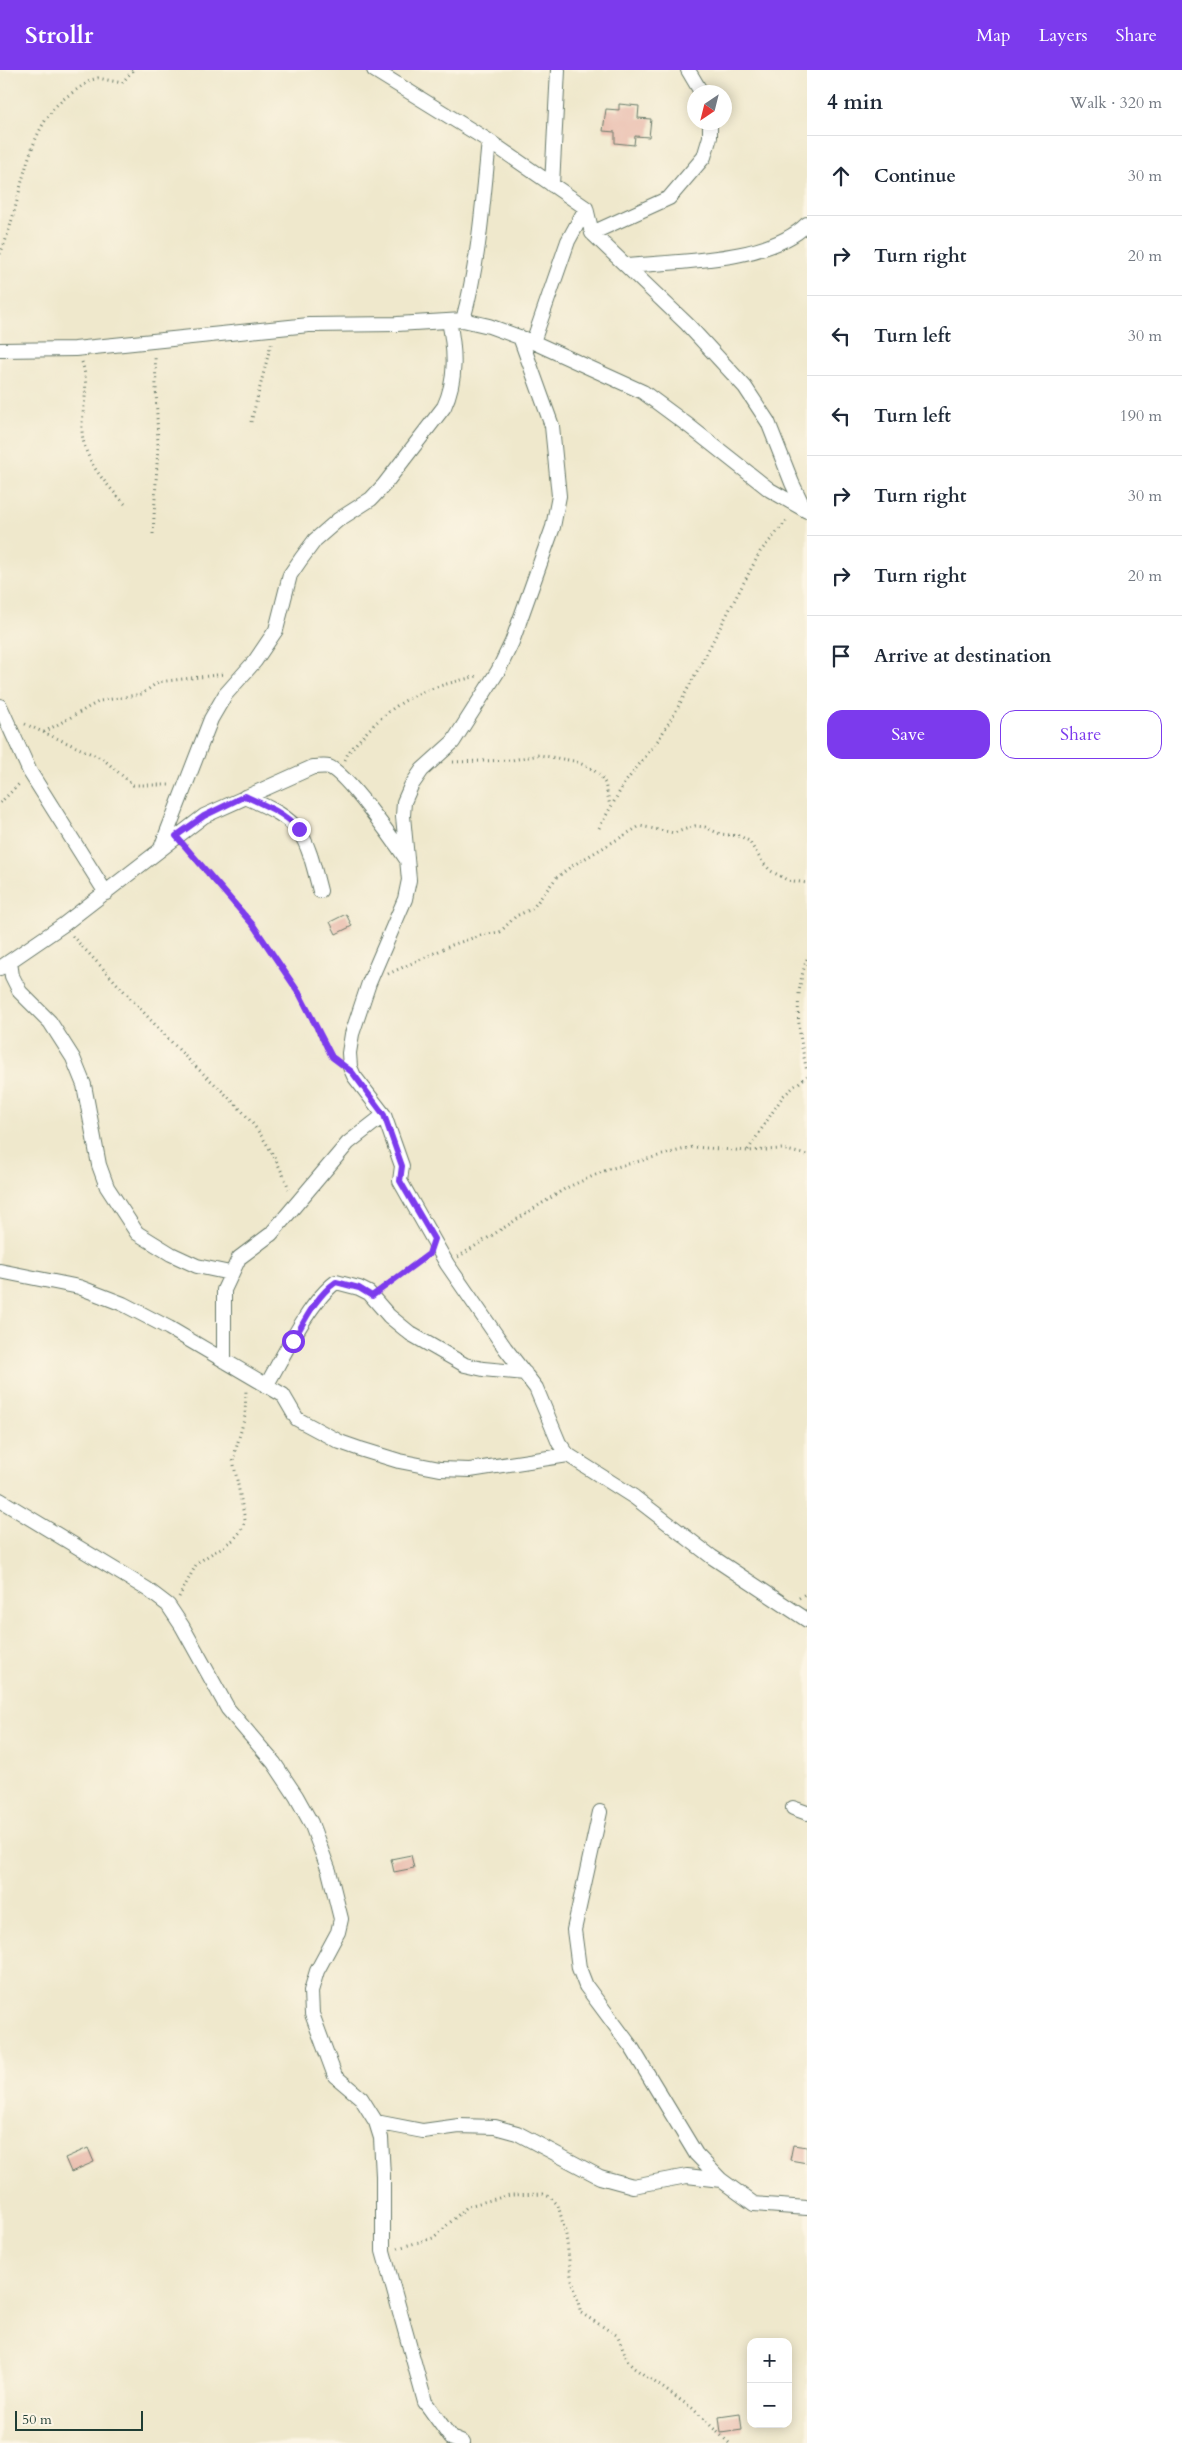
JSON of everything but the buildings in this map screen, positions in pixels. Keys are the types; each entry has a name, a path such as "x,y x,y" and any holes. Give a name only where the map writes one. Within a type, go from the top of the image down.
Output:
{"street":[{"path":"374,70 489,141 586,208 592,233 687,324 745,387 768,422 783,456 792,483 805,509"},
{"path":"552,185 558,70"},
{"path":"688,70 697,85"},
{"path":"592,233 669,198 704,157 710,137 710,130"},
{"path":"463,320 473,284 480,243 489,141"},
{"path":"586,208 568,241 527,339 552,426 559,496 553,527 512,642 498,671 453,742 422,770 411,786 404,802 403,816 409,880 405,899 369,983 352,1034 349,1059 352,1072 384,1115 402,1166 400,1181 447,1264 490,1327 536,1388 559,1443 568,1455 634,1497 712,1557 807,1620"},
{"path":"628,266 716,258 758,249 788,239 807,224"},
{"path":"0,350 75,349 309,325 397,324 463,320 489,326 527,339 643,392 690,426 770,490 805,509"},
{"path":"161,848 211,719 225,695 255,661 276,630 290,576 315,540 338,520 371,499 384,485 444,407 451,392 454,374 454,343 449,321"},
{"path":"1,709 30,772 106,894"},
{"path":"230,1273 197,1266 171,1254 137,1232 108,1186 99,1165 84,1085 73,1058 50,1022 20,992 5,965 106,894 176,836 204,816 313,767 328,767 339,774 386,830 408,862"},
{"path":"245,796 282,814 299,829 310,854 320,891"},
{"path":"224,1361 224,1290 230,1273 239,1258 271,1234 348,1144 384,1115"},
{"path":"0,1271 28,1274 79,1287 123,1304 169,1328 283,1395 297,1419 340,1442 399,1461 440,1469 470,1470 568,1455"},
{"path":"266,1386 314,1305 327,1288 336,1282 359,1288 372,1296 389,1316 411,1334 465,1365 483,1370 525,1373"},
{"path":"0,1500 147,1589 168,1605 182,1626 228,1709 274,1763 310,1824 329,1871 341,1919 338,1932 317,1971 311,1991 312,2014 335,2076 361,2098 376,2122 381,2138 383,2251 425,2402 451,2438 463,2443"},
{"path":"793,1808 807,1813"},
{"path":"600,1812 574,1930 580,1968 586,1986 632,2048 696,2154 721,2180 754,2204 807,2208"},
{"path":"376,2122 423,2131 458,2126 495,2128 518,2133 577,2167 620,2184 633,2186 687,2176 721,2180"}],"path":[{"path":"0,254 10,233 19,187 34,148 56,106 91,80 98,78 122,83 133,70"},
{"path":"251,422 267,364 274,328"},
{"path":"153,534 158,447 156,342"},
{"path":"75,349 83,364 86,377 82,424 87,451 101,478 127,506"},
{"path":"599,828 610,806 659,739 677,709 760,552 770,539 805,509"},
{"path":"339,774 348,753 378,718 406,698 421,691 498,671"},
{"path":"44,732 100,701 142,694 158,682 222,674 240,676"},
{"path":"1,709 44,732 103,759 133,784 172,786 183,791"},
{"path":"430,763 512,760 539,755 574,761 600,775 608,792 610,806"},
{"path":"0,803 30,772"},
{"path":"369,983 452,945 481,935 500,932 516,916 532,909 557,877 572,866 640,826 674,833 695,826 705,827 720,834 740,836 749,841 771,871 787,880 807,883"},
{"path":"176,836 253,925 299,993 332,1057 352,1072"},
{"path":"63,925 153,1023 242,1112 273,1154 296,1206"},
{"path":"807,959 801,975 796,1009 799,1035 807,1071"},
{"path":"748,1151 783,1096 807,1076"},
{"path":"447,1264 490,1239 566,1188 608,1169 693,1147 748,1151 782,1149 807,1154"},
{"path":"372,1296 429,1254 434,1239"},
{"path":"168,1605 178,1598 197,1563 233,1540 241,1531 244,1520 233,1460 246,1416 245,1374"},
{"path":"383,2251 417,2244 433,2238 468,2206 510,2195 536,2192 550,2196 558,2205 563,2220 571,2276 581,2313 618,2336 628,2362 634,2368 692,2408 728,2443"}],"route":[{"path":"293,1341 314,1305 327,1288 336,1282 359,1288 372,1296 429,1254 434,1239 400,1181 402,1166 384,1115 352,1072 332,1057 322,1042 299,993 253,925 176,836 204,816 245,796 276,810 299,829"}]}
